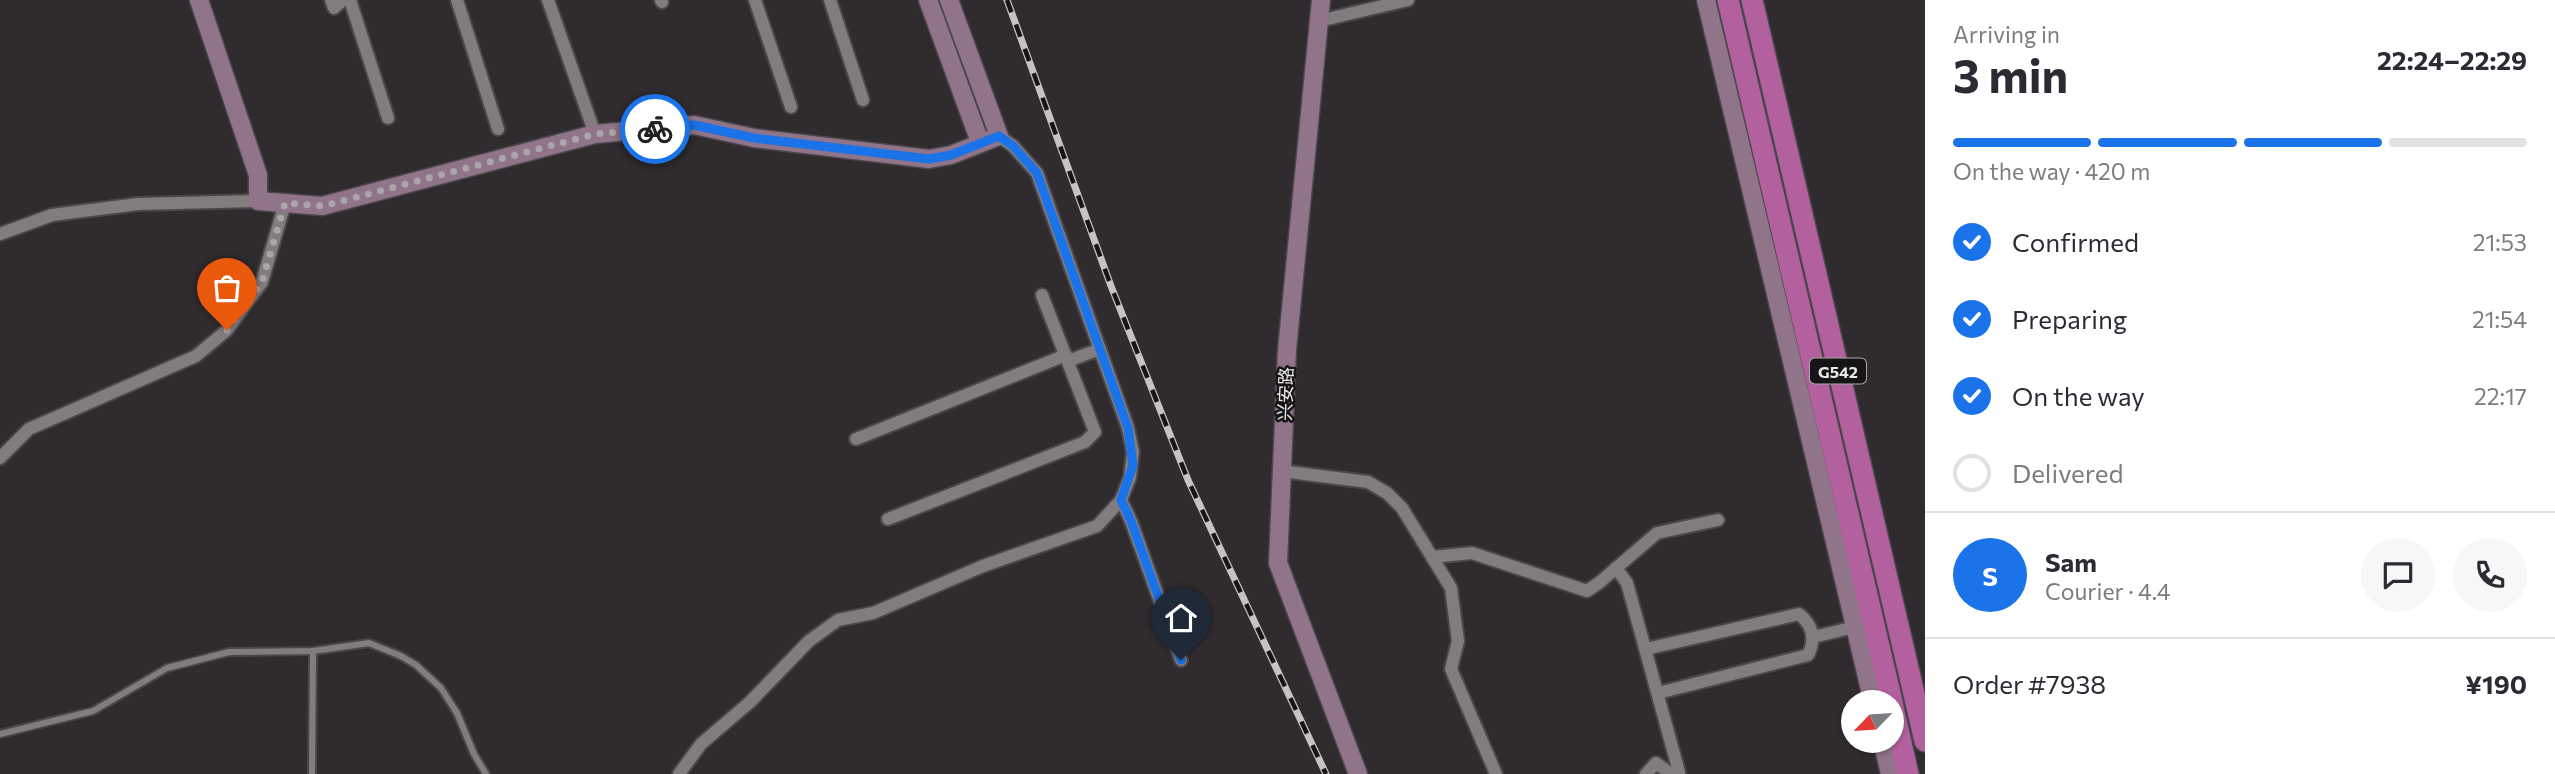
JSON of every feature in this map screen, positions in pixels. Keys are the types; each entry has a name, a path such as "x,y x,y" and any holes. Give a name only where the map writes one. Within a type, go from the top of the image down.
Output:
{"highway":[{"name":"G542","path":"1728,0 1889,690"},
{"name":"G542","path":"1752,0 1925,741"},
{"name":"G542","path":"1903,753 1908,774"}],"street":[{"path":"199,0 258,175 258,201"},
{"path":"331,0 334,8 343,0"},
{"path":"350,0 387,118"},
{"path":"457,0 498,129"},
{"path":"548,0 595,134"},
{"path":"755,0 791,107"},
{"path":"830,0 863,100"},
{"path":"928,0 981,142"},
{"path":"679,774 701,744 750,702 809,640 838,620 873,613 984,566 1097,526 1121,500 1133,465 1131,440 1100,349 1037,173 1013,146 999,136 949,0"},
{"name":"兴安路","path":"1321,0 1287,350 1278,563 1358,774"},
{"path":"1319,21 1408,0"},
{"path":"1706,0 1870,690"},
{"path":"0,234 52,215 138,204 258,201 323,206 595,134 694,125 754,138 929,159 951,155 999,136"},
{"path":"0,458 29,429 196,356 227,330 262,282 285,203"},
{"path":"888,519 1085,442 1095,432 1042,295"},
{"path":"856,439 1067,358 1100,349"},
{"path":"1282,471 1357,479 1378,487 1402,508 1451,588 1458,641 1451,669 1496,774"},
{"path":"1121,500 1181,660"},
{"path":"1432,556 1472,553 1587,591 1657,533 1718,520"},
{"path":"1616,568 1627,583 1646,649 1675,773"},
{"path":"1646,649 1799,614 1809,625 1813,637 1808,655 1658,693"},
{"path":"1813,637 1855,626"},
{"path":"1885,753 1890,774"},
{"path":"1646,774 1656,763 1675,773"}],"lane":[{"path":"0,734 93,711 167,668 229,652 313,651 369,643 385,648 415,665 441,688 486,774"},
{"path":"312,774 313,651"}],"railway":[{"path":"1007,0 1111,286 1188,480 1326,774"}],"way so far":[{"path":"227,330 262,282 285,203 323,206 595,134 655,129"}],"route":[{"path":"655,129 694,125 754,138 929,159 951,155 999,136 1013,146 1037,173 1128,428 1133,465 1121,500 1181,660"}]}
